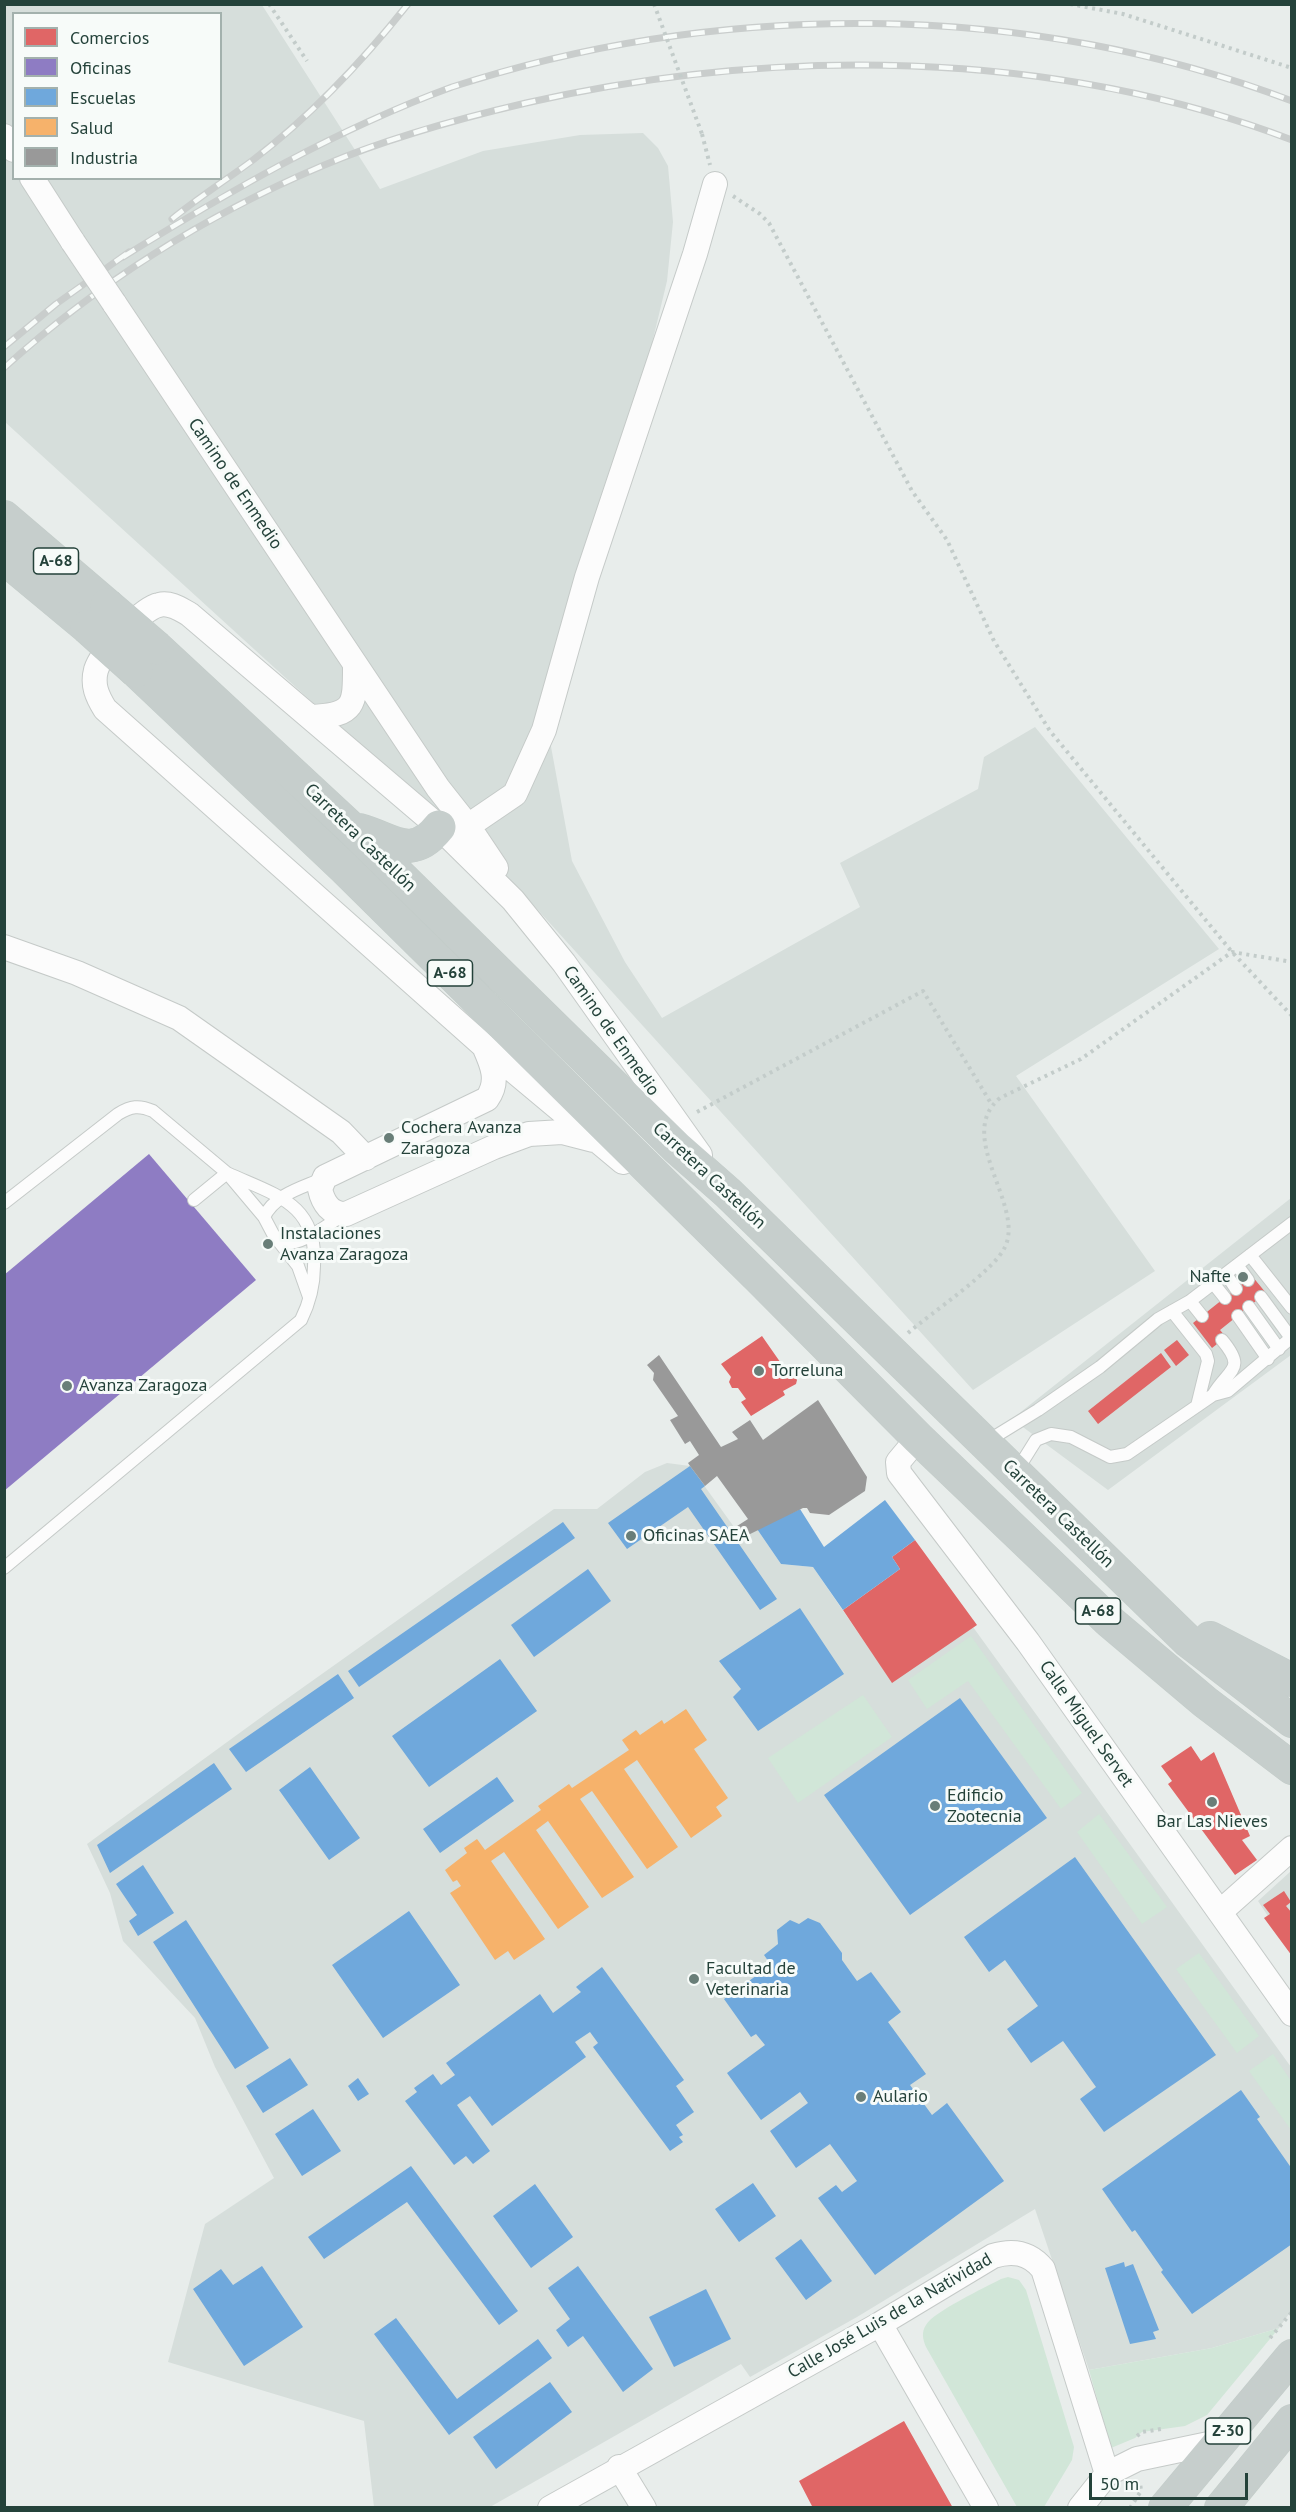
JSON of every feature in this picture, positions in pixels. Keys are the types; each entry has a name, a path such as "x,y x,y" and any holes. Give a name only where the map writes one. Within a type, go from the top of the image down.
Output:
{"highway":[{"name":"Carretera Castellón","path":"4,517 97,616 350,827 678,1149 728,1193 1152,1603 1188,1641 1292,1721"},
{"name":"Carretera Castellón","path":"4,558 97,616"},
{"name":"Carretera Castellón","path":"146,659 343,867 760,1278 918,1438 1109,1621 1205,1702 1292,1768"},
{"path":"350,827 372,833 399,845 412,847 454,826"},
{"path":"1152,1603 1251,1661 1292,1680"},
{"name":"Z-30","path":"1164,2508 1218,2442 1278,2351"},
{"name":"Z-30","path":"1221,2508 1292,2421"}],"street":[{"name":"Camino de Enmedio","path":"33,180 438,788 444,810 454,826 564,963 728,1193"},
{"path":"454,826 514,794 544,730 587,578 695,254 715,184"},
{"name":"Carretera Castellón","path":"454,826 312,717 189,614 166,604 157,605 141,615 102,657 94,681 96,695 105,709 484,1046 760,1278"},
{"path":"312,717 333,716 347,710 355,696 355,664"},
{"path":"4,947 77,973 179,1018 341,1132 366,1158"},
{"path":"484,1046 495,1076 494,1086 487,1099 325,1177 320,1189 323,1198 334,1213 346,1214 494,1147 529,1134 562,1132 596,1141"},
{"name":"Calle Miguel Servet","path":"918,1438 900,1457 897,1466 900,1473 1028,1642 1292,2014"},
{"path":"1220,1912 1292,1848"},
{"name":"Calle José Luis de la Natividad","path":"550,2508 619,2467 880,2324 993,2256 1005,2252 1016,2252 1037,2262 1047,2281 1107,2474"},
{"path":"880,2324 986,2508"},
{"path":"1080,2508 1107,2474 1137,2458 1218,2442"},
{"path":"619,2467 644,2508"}],"lane":[{"path":"4,1203 118,1114 132,1107 153,1111 227,1173 264,1217 268,1227 298,1266 309,1298"},
{"path":"4,1568 294,1328 305,1312 314,1275 312,1234 302,1215 280,1198 227,1173"},
{"path":"194,1200 227,1173"},
{"path":"264,1217 270,1206 280,1198 325,1177"},
{"path":"282,1244 292,1244 346,1214"},
{"path":"984,1443 1073,1385 1172,1311 1190,1301 1292,1223"},
{"path":"1250,1255 1292,1308"},
{"path":"1237,1265 1248,1280"},
{"path":"1226,1274 1236,1289"},
{"path":"1213,1283 1225,1298"},
{"path":"1015,1473 1029,1448 1044,1435 1060,1434 1071,1437 1104,1455 1118,1457 1136,1450 1213,1395 1228,1390 1291,1338 1261,1298"},
{"path":"1190,1301 1202,1316"},
{"path":"1249,1307 1279,1349"},
{"path":"1172,1311 1206,1354 1208,1361 1197,1406"},
{"path":"1238,1316 1268,1359"},
{"path":"1213,1395 1221,1382 1234,1370 1236,1363 1232,1351 1222,1340"}],"path":[{"path":"269,4 307,61"},
{"path":"654,4 702,134 715,184 760,214 769,223 912,491 947,540 994,641 1050,731 1232,952 1292,1016"},
{"path":"1070,4 1123,14 1292,68"},
{"path":"889,1350 987,1269 1005,1247 1008,1237 1007,1221 985,1141 984,1126 992,1105 1000,1098 1081,1059 1232,952 1292,962"},
{"path":"676,1122 923,991 992,1105"},
{"path":"1278,2351 1292,2312"},
{"path":"1130,2508 1141,2491 1135,2438 1137,2435 1167,2428"}],"shaded area":[{"path":"4,5 262,5 380,189 483,151 580,135 643,133 658,148 668,166 673,222 667,281 640,393 543,703 572,861 625,962 662,1018 860,907 840,863 978,789 984,757 1035,727 1219,949 1016,1076 1155,1271 973,1390 527,898 5,422"},
{"name":"Nafte","path":"1291,1198 1291,1355 1108,1490 1012,1419"},
{"name":"Facultad de Veterinaria","path":"667,1463 690,1466 742,1538 757,1529 781,1564 813,1567 892,1682 973,1627 1291,2067 1291,2311 1279,2328 1212,2348 1089,2370 1035,2209 857,2317 750,2377 741,2364 490,2507 374,2507 364,2421 168,2362 205,2224 274,2178 215,2067 195,2018 123,1941 110,1893 87,1844 554,1509 597,1509 645,1472"},
{"path":"1291,1871 1291,1951 1258,1901"}],"green space":[{"path":"971,1636 1082,1793 1061,1809 968,1681 927,1709 908,1680"},
{"path":"863,1695 892,1737 798,1803 768,1758"},
{"path":"1099,1814 1167,1907 1142,1924 1077,1832"},
{"path":"1199,1953 1259,2036 1237,2053 1176,1969"},
{"path":"1273,2054 1291,2081 1291,2130 1249,2071"},
{"path":"1008,2277 1019,2280 1026,2290 1074,2447 1072,2460 1044,2507 1017,2507 923,2339 923,2330 926,2325 939,2313"},
{"path":"1279,2328 1207,2415 1185,2426 1142,2432 1135,2438 1111,2448 1089,2370 1212,2348"}],"building: Comercios":[{"path":"1252,1276 1266,1293 1220,1330 1226,1337 1212,1348 1193,1323"},
{"path":"762,1336 785,1369 790,1370 797,1380 796,1384 783,1391 785,1395 751,1416 741,1402 746,1399 738,1388 732,1388 729,1382 731,1377 721,1364"},
{"path":"1177,1340 1189,1355 1176,1366 1164,1350"},
{"path":"1161,1353 1171,1367 1098,1424 1088,1411"},
{"path":"915,1540 977,1625 892,1683 843,1610 900,1569 892,1557"},
{"path":"1191,1746 1201,1761 1214,1752 1250,1836 1242,1840 1257,1860 1235,1875 1168,1784 1172,1781 1161,1766"},
{"path":"1284,1891 1291,1902 1286,1906 1292,1913 1292,1956 1264,1918 1270,1914 1263,1905"},
{"path":"904,2421 953,2508 813,2508 799,2481"}],"building: Oficinas":[{"name":"Avanza Zaragoza","path":"149,1154 256,1280 4,1491 4,1275"}],"building: Escuelas":[{"name":"Oficinas SAEA","path":"690,1466 705,1486 701,1489 777,1599 760,1610 688,1507 627,1549 608,1523"},
{"path":"885,1500 915,1540 892,1557 900,1569 843,1610 813,1567 781,1564 757,1529 800,1509 824,1547"},
{"path":"563,1522 575,1538 359,1687 348,1671"},
{"path":"588,1569 611,1601 534,1657 511,1625"},
{"path":"800,1608 844,1674 758,1731 733,1697 741,1689 719,1661"},
{"path":"500,1659 537,1711 429,1787 392,1736"},
{"path":"338,1674 354,1698 246,1772 229,1749"},
{"name":"Edificio Zootecnia","path":"960,1698 1047,1818 910,1915 824,1795"},
{"path":"214,1763 232,1789 110,1873 97,1845"},
{"path":"310,1767 360,1838 329,1860 279,1790"},
{"path":"497,1777 514,1801 440,1853 423,1829"},
{"path":"1075,1857 1216,2055 1104,2132 1080,2099 1096,2087 1063,2041 1031,2063 1007,2029 1038,2006 1005,1960 989,1972 964,1937"},
{"path":"143,1865 174,1913 138,1936 129,1921 137,1915 116,1884"},
{"path":"409,1911 460,1985 383,2038 332,1965"},
{"name":"Aulario","path":"808,1918 820,1923 842,1953 842,1960 857,1981 871,1972 901,2012 888,2022 926,2074 910,2085 932,2115 947,2103 1004,2181 875,2275 818,2198 836,2185 842,2192 857,2181 830,2144 796,2168 770,2131 808,2103 800,2092 761,2120 727,2073 765,2045 756,2034 751,2037 724,1999 771,1965 764,1955 778,1944 777,1930 790,1920 799,1924"},
{"path":"186,1920 269,2048 235,2069 153,1942"},
{"path":"602,1967 684,2080 676,2086 694,2112 676,2125 683,2135 679,2137 683,2142 670,2151 593,2047 598,2043 590,2032 575,2042 586,2057 492,2126 470,2096 457,2105 490,2151 473,2164 466,2156 454,2165 405,2101 417,2092 414,2088 433,2074 441,2085 455,2075 446,2063 540,1994 553,2013 581,1992 576,1987"},
{"path":"290,2058 308,2085 263,2113 246,2086"},
{"path":"358,2078 369,2094 358,2101 348,2086"},
{"path":"1241,2090 1260,2117 1257,2119 1292,2169 1292,2244 1192,2314 1161,2272 1163,2270 1135,2230 1132,2232 1102,2189"},
{"path":"313,2109 341,2151 302,2176 275,2134"},
{"path":"411,2166 518,2311 499,2325 407,2202 324,2259 308,2237"},
{"path":"753,2183 776,2216 739,2242 715,2209"},
{"path":"535,2184 573,2237 531,2268 493,2216"},
{"path":"801,2239 832,2281 806,2300 775,2258"},
{"path":"1124,2262 1125,2267 1133,2264 1159,2330 1153,2332 1156,2339 1130,2344 1105,2268"},
{"path":"262,2266 303,2327 244,2366 193,2289 221,2269 233,2285"},
{"path":"578,2266 653,2369 623,2392 583,2336 568,2347 556,2330 570,2319 548,2288"},
{"path":"706,2289 731,2339 674,2367 649,2317"},
{"path":"396,2318 457,2399 538,2339 552,2358 449,2435 374,2334"},
{"path":"550,2382 572,2412 496,2469 473,2437"}],"building: Salud":[{"path":"686,1709 707,1740 694,1749 728,1798 716,1807 722,1816 691,1838 637,1760 624,1769 678,1847 647,1869 592,1791 580,1799 634,1877 602,1898 548,1821 536,1830 589,1907 558,1929 504,1852 491,1861 545,1939 514,1960 508,1951 495,1960 450,1893 461,1886 457,1880 453,1882 445,1870 467,1853 464,1848 477,1839 485,1850 541,1810 538,1806 569,1784 572,1788 629,1750 622,1740 636,1730 640,1735 662,1720 664,1724"}],"building: Industria":[{"path":"659,1355 721,1447 738,1439 732,1432 750,1420 763,1440 818,1400 867,1477 865,1491 829,1515 810,1513 807,1508 803,1508 742,1538 734,1528 748,1519 717,1476 705,1486 688,1463 699,1455 690,1441 685,1444 670,1420 678,1416 653,1380 654,1373 647,1365"}],"railway":[{"path":"172,219 253,160 296,125 373,47 408,4"},
{"path":"123,257 283,164 409,104 452,87 554,58 659,38 765,27 873,24 980,29 1086,44 1191,68 1292,101"},
{"path":"4,368 77,307 115,280 195,229 279,185 347,156 423,130 526,103 620,85 716,72 814,66 912,66 1009,73 1106,88 1200,110 1292,140"},
{"path":"4,347 56,304 129,252"}],"place":[{"name":"Cochera Avanza Zaragoza","path":"389,1138"},
{"name":"Instalaciones Avanza Zaragoza","path":"268,1244"},
{"name":"Nafte","path":"1243,1277"},
{"name":"Torreluna","path":"759,1371"},
{"name":"Avanza Zaragoza","path":"67,1386"},
{"name":"Oficinas SAEA","path":"631,1536"},
{"name":"Bar Las Nieves","path":"1212,1802"},
{"name":"Edificio Zootecnia","path":"935,1806"},
{"name":"Facultad de Veterinaria","path":"694,1979"},
{"name":"Aulario","path":"861,2097"}]}
